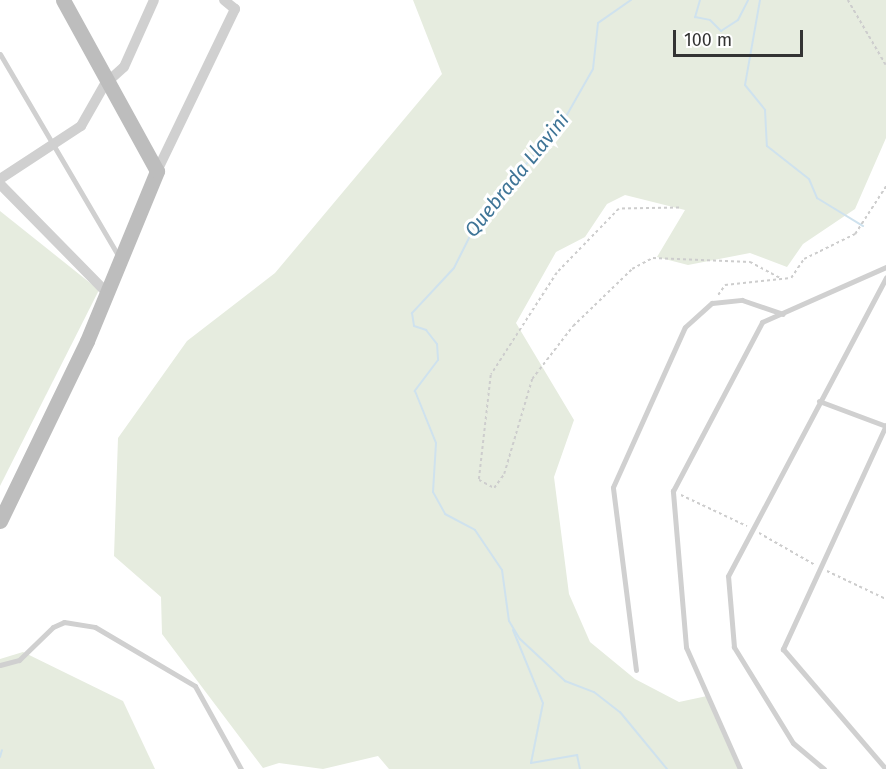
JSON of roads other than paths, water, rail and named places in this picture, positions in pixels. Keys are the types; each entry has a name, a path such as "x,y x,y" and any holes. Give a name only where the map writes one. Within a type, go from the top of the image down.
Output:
{"street":[{"path":"63,0 105,84 157,171"},
{"path":"0,179 81,126 105,84 124,67 154,0"},
{"path":"0,521 106,292 157,171 235,9 224,0"},
{"path":"0,184 106,292"}],"lane":[{"path":"0,54 51,146 120,259"},
{"path":"740,769 686,647 673,491 762,322 886,267"},
{"path":"824,769 793,743 734,647 728,576 886,277"},
{"path":"636,670 613,487 685,327 712,303 742,300 783,314"},
{"path":"819,401 886,425 783,649 886,769"},
{"path":"0,665 18,660 53,627 78,622 95,627 195,686 241,769"}],"waterway":[{"name":"Quebrada Llavini","path":"631,0 598,23 593,69 565,118 477,222 454,268 412,313 414,326 426,330 437,344 438,360 415,391 436,443 433,492 445,514 475,530 502,570 509,621 520,639 565,681 594,692 620,712 667,769"},
{"path":"700,0 695,17 710,20 721,31 738,20 748,0"},
{"path":"760,0 745,85 765,110 767,146 809,179 817,198 863,226"},
{"path":"513,630 543,703 531,763 577,755 580,769"},
{"path":"0,757 2,750"}]}
